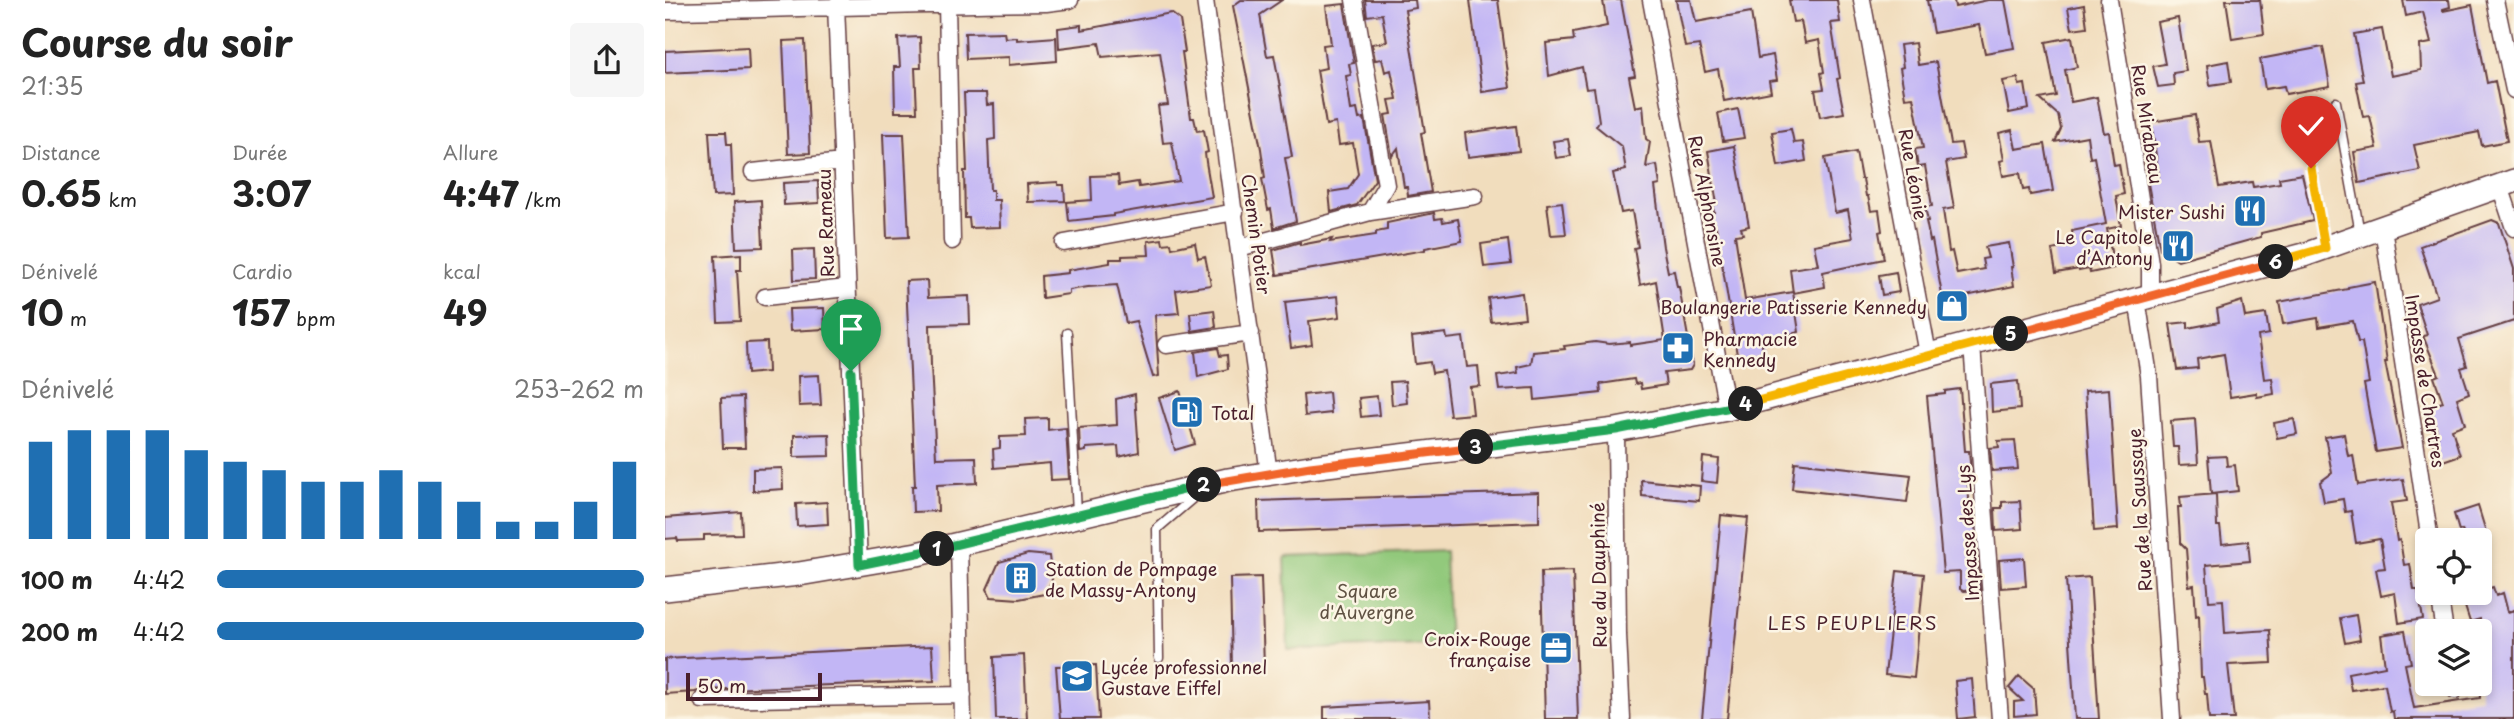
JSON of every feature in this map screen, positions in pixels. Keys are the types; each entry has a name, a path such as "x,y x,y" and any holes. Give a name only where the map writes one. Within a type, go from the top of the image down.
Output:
{"street":[{"path":"665,11 1070,0"},
{"name":"Chemin Potier","path":"1205,0 1269,474"},
{"path":"1354,0 1386,185 1370,212"},
{"name":"Rue Alphonsine","path":"1651,0 1727,409"},
{"name":"Rue Léonie","path":"1862,0 1928,355"},
{"name":"Rue Mirabeau","path":"2109,0 2150,263 2144,297"},
{"path":"2495,0 2514,90"},
{"path":"947,4 952,241"},
{"name":"Rue Rameau","path":"836,5 859,565"},
{"path":"753,172 842,162"},
{"path":"665,589 859,565 958,544 1189,487 1269,474 1616,430 1727,409 2325,248 2507,183 2514,228"},
{"path":"1239,248 1370,212 1475,197"},
{"path":"1064,243 1235,212"},
{"name":"Impasse de Chartres","path":"2383,228 2428,528"},
{"path":"765,297 847,288"},
{"name":"Rue de la Saussaye","path":"2144,297 2172,719"},
{"path":"1166,345 1251,333"},
{"name":"Impasse des Lys","path":"1972,345 2000,719"},
{"name":"Rue du Dauphiné","path":"1616,430 1618,635 1622,719"},
{"path":"958,544 963,719"},
{"path":"702,700 963,695"}],"lane":[{"path":"2336,102 2360,236"},
{"path":"2311,168 2325,248"},
{"path":"1067,333 1077,515"},
{"path":"1159,658 1157,529 1192,499"}],"green space":[{"name":"Square d'Auvergne","path":"1445,551 1449,644 1288,650 1285,557"}],"building":[{"path":"1241,0 1282,0 1260,15 1267,56 1274,55 1282,98 1292,157 1285,158 1296,221 1274,228 1262,179 1265,178 1261,149 1233,6"},
{"path":"1365,0 1415,0 1416,8 1405,10 1425,132 1421,133 1431,192 1408,196 1398,148 1392,156 1385,115 1392,114 1389,100 1397,99 1391,70 1385,72 1382,59 1375,60 1372,44 1387,42 1382,14 1367,16"},
{"path":"1470,0 1498,0 1510,88 1482,92"},
{"path":"1621,0 1635,76 1629,77 1635,107 1643,105 1646,139 1650,142 1646,167 1657,165 1660,185 1655,186 1663,247 1668,272 1674,271 1679,287 1693,365 1690,370 1664,373 1666,385 1641,389 1640,383 1635,384 1634,379 1600,384 1601,393 1535,400 1534,388 1499,390 1497,376 1518,373 1517,367 1531,364 1533,352 1565,349 1564,346 1595,342 1630,342 1630,345 1665,340 1656,281 1640,285 1632,211 1621,213 1613,173 1626,170 1622,147 1596,126 1599,121 1594,88 1586,89 1582,67 1549,76 1546,43 1574,40 1573,33 1607,26 1603,1"},
{"path":"1676,0 1691,0 1696,22 1751,12 1758,58 1773,55 1777,80 1769,81 1771,92 1724,101 1718,69 1705,72 1699,45 1685,47"},
{"path":"1789,0 1837,0 1840,22 1831,23 1844,113 1820,117 1815,90 1824,89 1819,40 1805,43 1801,21 1793,22"},
{"path":"1927,0 1954,0 1955,7 1988,0 2005,0 2014,48 1985,53 1979,25 1933,33"},
{"path":"2226,0 2260,0 2264,34 2232,39"},
{"path":"2403,0 2449,0 2450,7 2443,11 2472,5 2487,83 2495,81 2507,141 2482,146 2479,132 2414,145 2420,171 2359,183 2354,152 2377,148 2370,116 2363,117 2356,82 2363,81 2354,34 2382,29 2391,76 2421,70 2420,45 2431,43 2423,12 2406,16"},
{"path":"1344,4 1354,63 1349,64 1351,75 1346,76 1351,110 1357,109 1359,119 1364,118 1375,180 1357,205 1331,212 1329,192 1348,189 1358,174 1353,143 1339,145 1336,123 1326,125 1317,70 1326,68 1323,45 1331,44 1326,6"},
{"path":"2084,5 2087,27 2072,29 2068,8"},
{"path":"1171,13 1180,20 1191,118 1194,118 1197,131 1204,130 1212,197 1113,216 1069,221 1067,202 1092,200 1091,176 1118,175 1119,185 1138,182 1139,187 1179,181 1172,142 1163,143 1158,106 1168,105 1160,52 1102,57 1099,43 1059,48 1058,28 1081,25 1081,30"},
{"path":"2178,18 2186,71 2173,73 2174,85 2158,87 2153,66 2165,64 2157,22"},
{"path":"1004,32 1005,38 1017,37 1017,40 1056,37 1057,61 1009,65 1009,57 966,59 965,33"},
{"path":"920,37 921,68 915,68 917,112 895,112 894,67 900,67 898,38"},
{"path":"2072,37 2077,67 2065,70 2071,102 2097,97 2104,133 2109,132 2114,165 2119,164 2124,194 2116,196 2121,226 2107,229 2114,268 2090,273 2089,269 2079,269 2056,273 2052,250 2074,245 2072,231 2106,224 2094,157 2090,158 2087,136 2055,142 2061,129 2058,115 2040,99 2056,96 2046,42"},
{"path":"805,40 810,153 788,154 783,41"},
{"path":"1915,43 1918,65 1936,62 1951,144 1961,143 1964,159 1946,162 1954,208 1943,210 1949,252 1952,251 1957,274 1984,269 1982,259 1988,258 1985,247 2009,243 2013,267 2014,286 1961,297 1964,312 1946,317 1926,221 1925,207 1932,206 1925,166 1918,167 1915,149 1923,148 1913,97 1905,98 1900,68 1903,67 1900,45"},
{"path":"748,47 749,69 665,73 665,51"},
{"path":"2323,47 2330,86 2286,94 2284,86 2265,89 2260,59"},
{"path":"2228,61 2231,82 2210,85 2207,65"},
{"path":"2018,78 2019,85 2025,84 2029,109 2009,113 2003,81"},
{"path":"964,93 986,93 987,105 994,104 995,139 988,140 990,190 993,190 993,200 999,200 1000,227 970,228 969,218 965,218 964,171 967,171"},
{"path":"1738,109 1744,138 1723,141 1718,113"},
{"path":"2195,115 2199,142 2211,141 2219,187 2252,182 2253,187 2280,183 2279,178 2302,174 2313,221 2261,233 2261,237 2178,260 2160,249 2147,178 2159,176 2151,122"},
{"path":"1516,126 1519,151 1468,157 1465,133"},
{"path":"1791,129 1794,143 1803,142 1806,161 1778,166 1772,132"},
{"path":"2012,130 2016,149 2045,144 2053,191 2030,195 2029,189 2023,190 2020,173 2003,176 2000,161 2004,160 1999,133"},
{"path":"709,132 726,132 727,144 731,144 733,195 713,196"},
{"path":"883,134 904,134 909,237 887,238"},
{"path":"1568,139 1571,156 1556,158 1553,141"},
{"path":"1734,146 1749,226 1741,228 1743,234 1735,235 1745,300 1793,292 1799,332 1790,334 1790,337 1761,341 1764,354 1738,361 1716,227 1712,227 1710,213 1714,212 1712,205 1717,204 1708,151"},
{"path":"1856,152 1871,211 1879,210 1882,231 1879,232 1884,259 1823,272 1825,287 1793,293 1790,269 1818,265 1814,245 1853,238 1848,210 1835,213 1825,158"},
{"path":"818,181 819,203 784,205 783,183"},
{"path":"1058,182 1058,185 1064,185 1065,201 1028,202 1027,184"},
{"path":"761,200 763,247 736,248 734,202"},
{"path":"1562,202 1566,234 1551,235 1547,204"},
{"path":"1434,213 1435,219 1442,218 1443,222 1458,219 1462,241 1425,250 1277,275 1273,250 1300,242 1300,245 1376,235 1376,232 1387,230 1387,223"},
{"path":"2492,220 2499,223 2514,269 2514,321 2459,339 2467,366 2461,368 2469,393 2457,398 2465,424 2452,429 2460,455 2440,462 2431,438 2438,436 2430,406 2443,402 2434,377 2439,375 2423,336 2427,335 2417,304 2437,297 2420,246"},
{"path":"1162,239 1163,244 1171,243 1172,248 1195,243 1198,258 1205,256 1211,285 1176,290 1179,313 1155,315 1159,376 1153,377 1136,321 1126,323 1117,285 1069,290 1069,294 1042,298 1041,276 1110,263 1110,259 1122,259 1122,256 1149,255 1148,241"},
{"path":"1508,240 1511,264 1484,267 1481,244"},
{"path":"814,249 815,279 794,280 793,250"},
{"path":"741,254 741,270 737,270 740,321 718,322 715,256"},
{"path":"1896,272 1899,292 1882,295 1879,275"},
{"path":"927,280 928,298 969,296 970,324 930,325 931,366 936,458 976,457 977,483 937,485 938,511 913,512 912,486 915,486 906,281"},
{"path":"2375,282 2385,362 2402,448 2376,452 2364,384 2369,383 2362,342 2358,342 2353,321 2319,327 2318,318 2283,324 2279,302"},
{"path":"1522,293 1525,318 1491,322 1488,298"},
{"path":"1338,296 1340,317 1309,321 1312,345 1291,348 1285,302"},
{"path":"2242,301 2245,317 2266,314 2269,334 2258,336 2264,379 2272,378 2274,394 2257,397 2256,393 2230,397 2224,354 2197,359 2198,368 2177,370 2170,324 2188,322 2188,328 2219,322 2217,309"},
{"path":"824,308 825,329 790,331 789,309"},
{"path":"1214,310 1216,327 1192,331 1190,313"},
{"path":"1446,333 1447,339 1463,337 1467,367 1478,366 1480,386 1470,387 1473,414 1450,416 1444,371 1432,373 1430,362 1415,364 1412,337"},
{"path":"767,342 768,372 747,374 746,343"},
{"path":"1218,348 1220,356 1227,355 1228,369 1198,377 1195,352"},
{"path":"819,375 821,405 799,406 798,376"},
{"path":"1405,381 1407,403 1392,405 1390,382"},
{"path":"2018,381 2020,409 1992,412 1991,384"},
{"path":"1960,389 1965,451 1969,451 1971,473 1967,473 1970,511 1974,510 1980,590 1963,591 1960,589 1960,572 1943,573 1927,396"},
{"path":"2109,389 2118,529 2094,531 2085,391"},
{"path":"1180,391 1195,444 1175,450 1159,398"},
{"path":"1329,392 1331,413 1305,416 1303,395"},
{"path":"1135,394 1139,452 1119,457 1118,446 1086,448 1086,451 1080,452 1079,428 1117,425 1116,399"},
{"path":"1377,396 1379,415 1361,417 1359,398"},
{"path":"743,397 745,448 723,448 721,398"},
{"path":"1048,418 1048,430 1066,428 1069,479 1051,480 1050,463 994,468 993,449 1000,448 1000,437 1026,436 1025,419"},
{"path":"2195,419 2198,464 2179,465 2178,447 2173,447 2171,421"},
{"path":"2294,419 2297,434 2277,438 2274,423"},
{"path":"829,434 830,456 794,457 794,435"},
{"path":"2344,434 2348,456 2353,455 2358,485 2403,479 2407,501 2391,503 2397,541 2400,540 2404,565 2410,564 2415,605 2421,605 2423,619 2399,623 2395,593 2381,596 2376,569 2385,568 2380,539 2356,543 2351,511 2345,512 2343,499 2324,502 2320,482 2332,473 2325,437"},
{"path":"2015,440 2018,469 1992,471 1990,448 1999,447 1998,441"},
{"path":"2226,456 2227,466 2235,465 2238,491 2211,494 2208,457"},
{"path":"1703,457 1719,459 1717,483 1701,481"},
{"path":"1795,462 1911,475 1907,502 1792,489"},
{"path":"782,468 783,489 753,491 753,469"},
{"path":"1641,480 1700,486 1699,501 1642,496"},
{"path":"1539,492 1539,522 1259,532 1258,501"},
{"path":"2216,494 2217,526 2220,526 2222,544 2248,541 2250,561 2206,565 2209,601 2223,600 2225,633 2270,630 2272,663 2228,665 2234,719 2209,719 2207,694 2201,677 2199,615 2196,616 2194,585 2189,586 2186,549 2180,543 2180,497"},
{"path":"2020,501 2022,529 1996,531 1995,508 2002,508 2002,502"},
{"path":"827,502 828,524 797,526 796,504"},
{"path":"2478,506 2485,528 2458,528 2454,514"},
{"path":"741,512 742,534 704,535 704,540 665,539 665,518"},
{"path":"1721,515 1748,518 1727,719 1702,719"},
{"name":"Station de Pompage de Massy-Antony","path":"1028,554 1049,556 1052,581 1044,594 1019,599 991,597 987,589 999,562"},
{"path":"2024,558 2026,586 2001,588 1999,560"},
{"path":"1573,571 1578,719 1545,719 1541,572"},
{"path":"1897,571 1924,574 1914,678 1885,675"},
{"path":"1261,577 1264,666 1232,667 1230,578"},
{"path":"2090,577 2099,719 2075,719 2066,579"},
{"path":"2492,587 2496,596 2503,593 2508,612 2514,610 2514,719 2394,719 2385,685 2351,690 2348,673 2385,666 2381,635 2405,631 2411,663 2405,664 2414,708 2492,696 2492,619 2469,619 2465,605 2492,605"},
{"path":"2356,615 2360,640 2345,643 2340,618"},
{"path":"932,646 934,681 702,690 665,694 665,659"},
{"path":"1024,655 1027,719 996,719 994,657"},
{"path":"1096,665 1099,719 1060,719 1056,666"},
{"path":"2019,676 2034,689 2036,714 2014,716 2014,702 2023,701 2009,688"},
{"path":"1972,679 1975,717 1958,719 1955,681"},
{"path":"1429,701 1430,719 1324,719 1324,707"}],"place":[{"name":"Mister Sushi","path":"2250,211"},
{"name":"Le Capitole d’Antony","path":"2178,246"},
{"name":"Boulangerie Patisserie Kennedy","path":"1952,306"},
{"name":"Pharmacie Kennedy","path":"1678,348"},
{"name":"Total","path":"1187,412"},
{"name":"Station de Pompage de Massy-Antony","path":"1021,578"},
{"name":"Croix-Rouge française","path":"1556,648"},
{"name":"Lycée professionnel Gustave Eiffel","path":"1077,676"}],"district":[{"name":"LES PEUPLIERS","path":"1853,622"}],"route":[{"path":"851,371 859,565 917,554 1189,487 1310,467 1616,430 1727,409 2304,255 2325,248 2311,168"}]}
